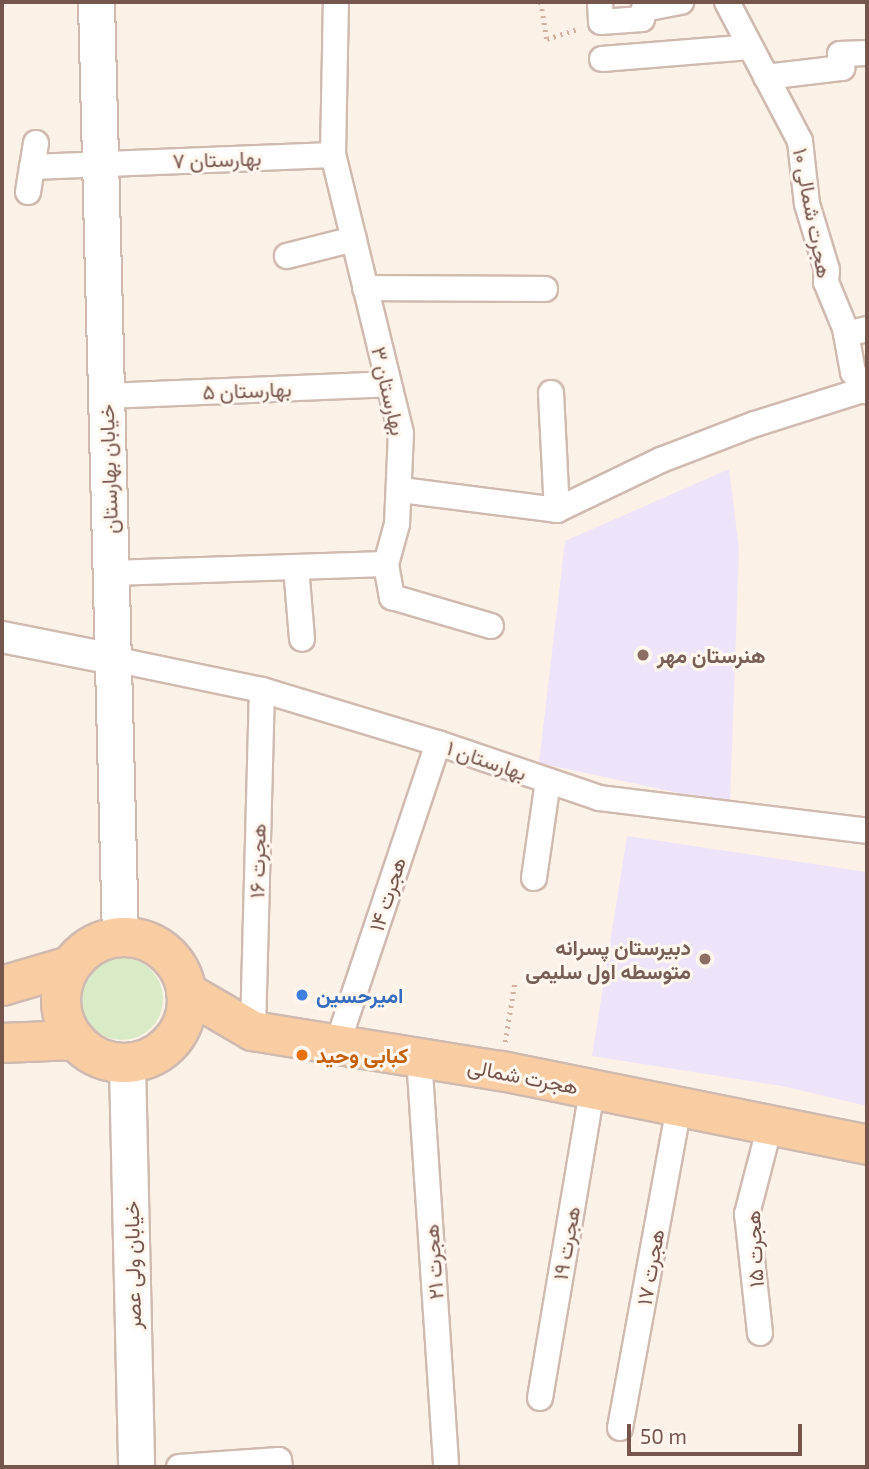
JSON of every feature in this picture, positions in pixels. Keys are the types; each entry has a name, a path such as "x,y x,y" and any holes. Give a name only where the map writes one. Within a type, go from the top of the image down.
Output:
{"main road":[{"name":"خیابان بهارستان","path":"96,2 120,937"},
{"path":"171,1043 184,1020 187,992 181,974 171,958 148,942 120,937 100,941 83,951 70,966 62,984 61,1003 65,1023 75,1040 98,1058 127,1064 144,1061 171,1043 253,1031"},
{"path":"2,986 70,966"},
{"name":"هجرت شمالی","path":"187,992 253,1031 501,1071 867,1145"},
{"path":"2,1043 75,1040"},
{"name":"خیابان ولی عصر","path":"127,1064 136,1467"}],"street":[{"name":"بهارستان ۳","path":"336,2 333,155 401,433 401,489 397,524 387,564"},
{"path":"601,12 642,19 644,9 681,2"},
{"name":"هجرت شمالی ۱۰","path":"727,2 800,141 807,204 827,270 826,282 857,332 853,372 867,390"},
{"path":"602,59 750,47"},
{"path":"766,77 842,68 840,54 867,52"},
{"name":"بهارستان ۷","path":"28,192 34,155 101,163 333,155"},
{"path":"287,256 354,239"},
{"path":"365,288 545,289"},
{"name":"بهارستان ۵","path":"106,396 388,384"},
{"path":"401,489 556,510 661,460 755,424 867,390"},
{"path":"551,393 556,510"},
{"path":"111,573 387,564 392,597 491,626"},
{"path":"296,567 302,639"},
{"path":"2,637 113,659"},
{"name":"بهارستان ۱","path":"113,659 262,690 438,743 600,798 867,831"},
{"name":"هجرت ۱۶","path":"253,1031 262,690"},
{"name":"هجرت ۱۴","path":"337,1045 438,743"},
{"path":"534,878 548,781"},
{"name":"هجرت ۲۱","path":"419,1057 446,1467"},
{"name":"هجرت ۱۹","path":"540,1398 592,1089"},
{"name":"هجرت ۱۷","path":"620,1428 679,1107"},
{"name":"هجرت ۱۵","path":"760,1332 747,1214 770,1125"},
{"path":"179,1467 279,1460 280,1467"}],"path":[{"path":"541,2 547,39 601,12"},
{"path":"501,1071 515,980"}],"shaded area":[{"name":"هنرستان مهر","path":"729,469 739,548 730,804 539,763 565,541"},
{"name":"دبیرستان پسرانه متوسطه اول سلیمی","path":"627,836 867,872 867,1106 782,1086 592,1056"}],"green space":[{"path":"122,958 138,961 151,970 160,983 163,999 160,1015 151,1028 138,1037 122,1040 106,1037 93,1028 84,1015 81,999 84,983 93,970 106,961"}],"place":[{"name":"هنرستان مهر","path":"643,655"},
{"name":"دبیرستان پسرانه متوسطه اول سلیمی","path":"705,959"},
{"name":"امیرحسین","path":"302,995"},
{"name":"کبابی وحید","path":"302,1055"}]}
